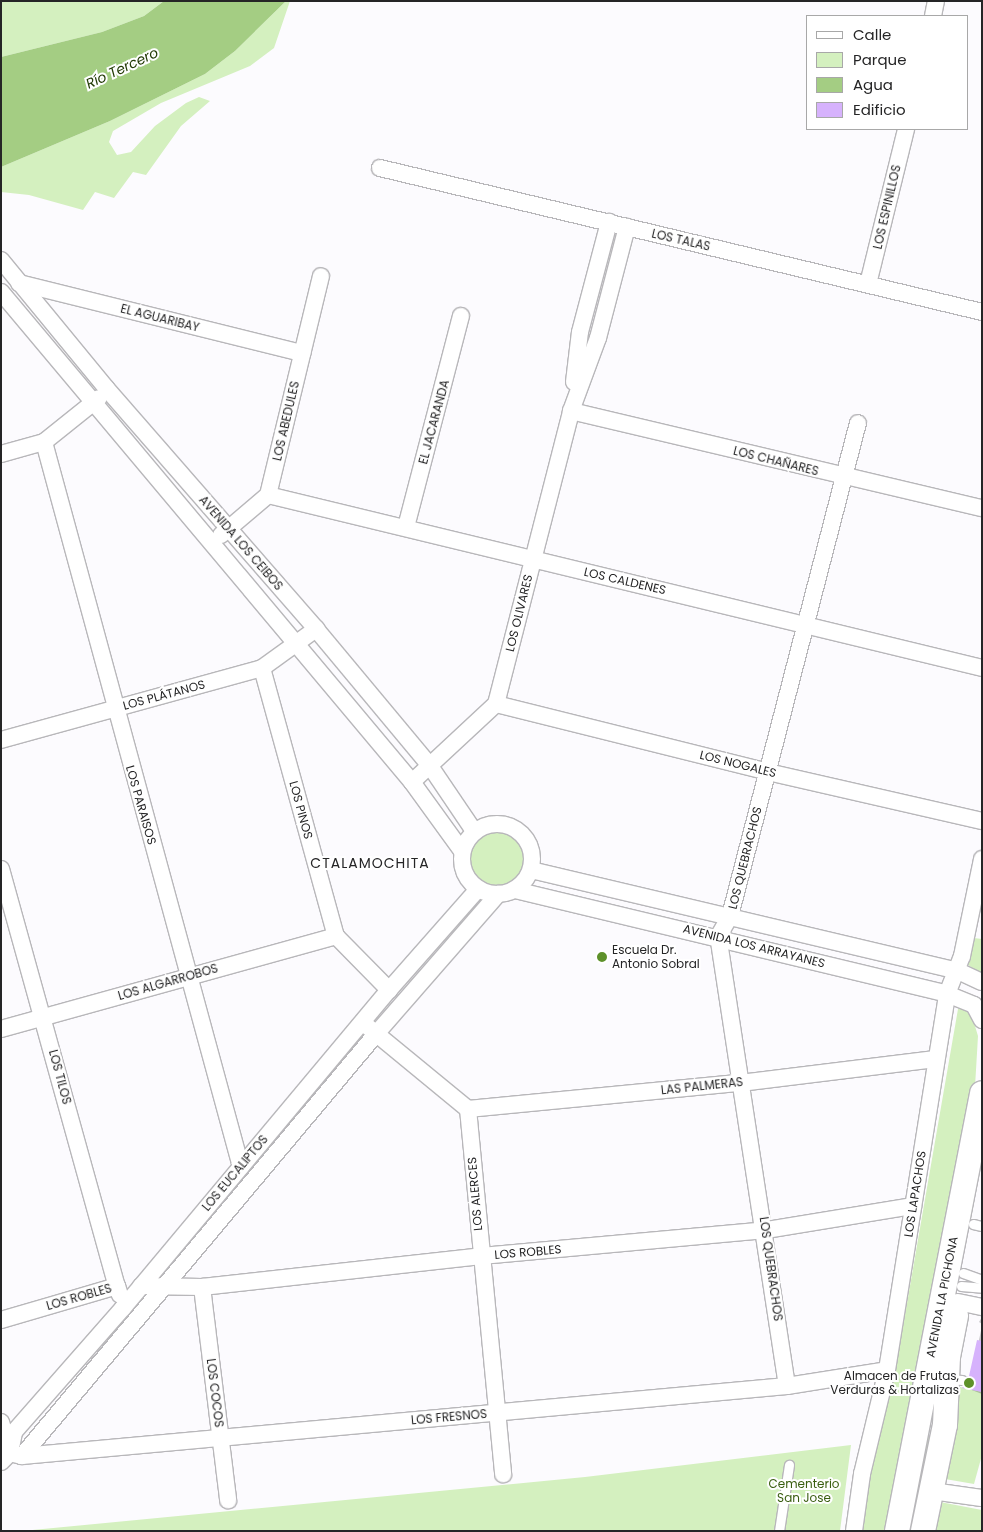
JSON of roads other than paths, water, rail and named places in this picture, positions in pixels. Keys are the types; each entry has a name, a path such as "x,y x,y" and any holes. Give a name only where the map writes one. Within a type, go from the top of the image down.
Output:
{"main road":[{"name":"AVENIDA LA PICHONA","path":"911,1529 916,1435 982,1093"},
{"name":"AVENIDA LA PICHONA","path":"911,1529 932,1491 943,1442 955,1379 957,1342 969,1286 982,1176"}],"street":[{"path":"932,15 936,1"},
{"name":"LOS ESPINILLOS","path":"868,284 906,130"},
{"name":"LOS TALAS","path":"380,168 982,312"},
{"path":"570,411 580,332 609,222"},
{"path":"570,411 598,338 627,226"},
{"name":"AVENIDA LOS CEIBOS","path":"1,260 107,389 316,629 430,766 474,832"},
{"name":"LOS ABEDULES","path":"268,495 321,276"},
{"name":"EL AGUARIBAY","path":"19,283 302,353"},
{"name":"AVENIDA LOS CEIBOS","path":"1,292 412,782 462,851"},
{"name":"EL JACARANDA","path":"406,527 461,316"},
{"path":"1,454 44,442 93,404 107,389"},
{"name":"LOS CHAÑARES","path":"570,411 982,508"},
{"name":"LOS OLIVARES","path":"496,704 570,411"},
{"name":"LOS QUEBRACHOS","path":"787,1386 766,1230 740,1083 718,936 730,916 858,424"},
{"name":"LOS PARAISOS","path":"44,442 114,708 241,1167"},
{"path":"212,543 268,495"},
{"name":"LOS CALDENES","path":"268,495 982,668"},
{"name":"LOS PLÁTANOS","path":"1,740 262,668 298,645 316,629"},
{"name":"LOS PINOS","path":"262,668 336,936 389,990"},
{"path":"412,782 496,704"},
{"name":"LOS NOGALES","path":"496,704 768,772 982,821"},
{"path":"493,823 513,827 521,832 532,850 531,870 515,890 498,894 478,889 464,873 462,851 474,832 493,823"},
{"name":"LOS LAPACHOS","path":"854,1531 862,1474 887,1370 948,994 958,971 982,859"},
{"name":"LOS TILOS","path":"1,869 117,1286"},
{"name":"AVENIDA LOS ARRAYANES","path":"531,870 958,971 982,982"},
{"name":"LOS EUCALIPTOS","path":"11,1457 14,1432 123,1308 389,990 478,889"},
{"name":"AVENIDA LOS ARRAYANES","path":"515,890 718,936 948,994 974,1005 982,1020"},
{"name":"LOS EUCALIPTOS","path":"11,1457 132,1325 376,1034 498,894"},
{"name":"LOS ALGARROBOS","path":"1,1029 336,936"},
{"path":"362,1022 468,1109"},
{"name":"LAS PALMERAS","path":"468,1109 740,1083 936,1059"},
{"name":"LOS ALERCES","path":"468,1109 503,1474"},
{"name":"LOS ROBLES","path":"141,1286 202,1287 481,1256 766,1230 913,1206"},
{"name":"LOS ROBLES","path":"1,1320 117,1286 123,1308 132,1325"},
{"path":"969,1286 982,1307"},
{"name":"LOS COCOS","path":"202,1287 228,1500"},
{"name":"LOS FRESNOS","path":"11,1457 787,1386 887,1370"},
{"path":"1,1422 11,1457"},
{"path":"916,1435 933,1432 943,1442"},
{"path":"932,1491 981,1493"}],"lane":[{"path":"779,1531 789,1465"}],"water":[{"name":"Río Tercero","path":"164,1 286,1 235,51 205,74 110,121 1,167 1,57 102,32 144,16"}],"place":[{"name":"Escuela Dr. Antonio Sobral","path":"602,957"},
{"name":"Almacen de Frutas, Verduras & Hortalizas","path":"969,1383"}],"district":[{"name":"CTALAMOCHITA","path":"370,863"}],"park label":[{"name":"Cementerio San Jose","path":"804,1491"}]}
